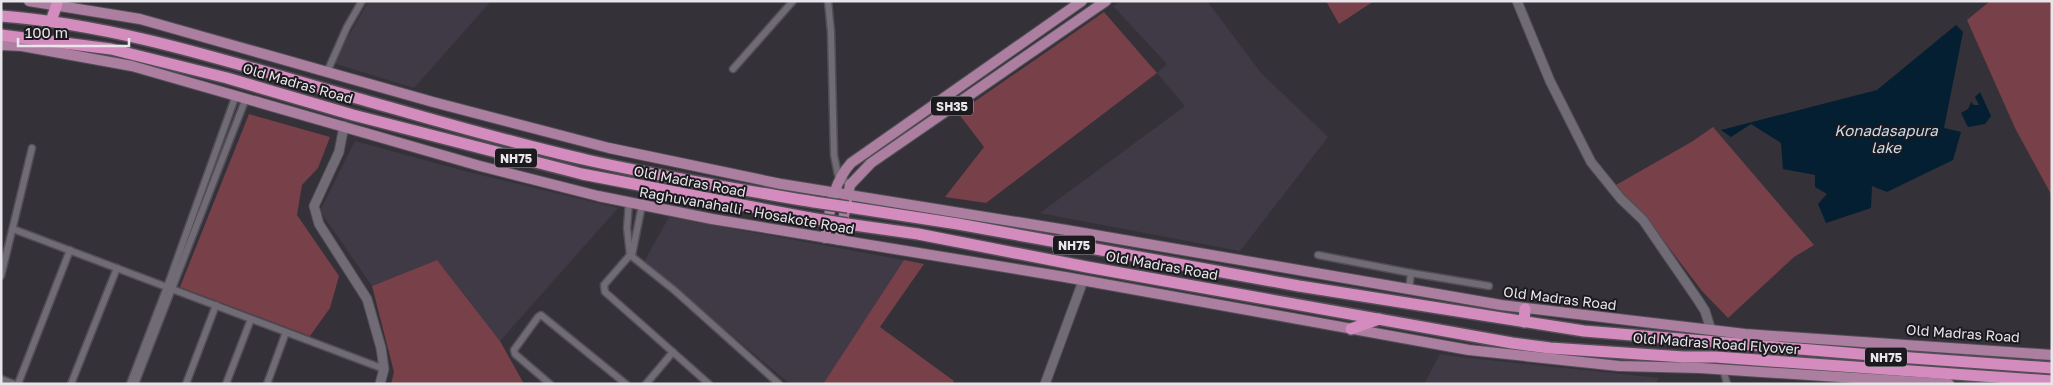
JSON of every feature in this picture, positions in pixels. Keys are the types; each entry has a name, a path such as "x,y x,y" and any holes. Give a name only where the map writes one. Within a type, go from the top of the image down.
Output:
{"highway":[{"path":"51,21 57,4"},
{"name":"Old Madras Road","path":"1,16 51,21 127,34 242,64 585,160 657,175 958,224 1299,286 1524,322"},
{"name":"Old Madras Road","path":"1,35 111,49 227,78 362,118 582,174 810,218 927,236 1133,276 1381,318"},
{"path":"108,60 111,49"},
{"path":"1524,322 1525,308"},
{"path":"1350,329 1381,318"},
{"name":"Old Madras Road Flyover","path":"1381,318 1494,340 1550,348 1684,357 1715,357 2052,381"},
{"name":"Old Madras Road Flyover","path":"1524,322 1584,331 1720,343 2052,368"}],"main road":[{"name":"Old Madras Road","path":"29,1 57,4 140,19 327,72 609,148 781,184 1049,227 1525,308 1712,330 2052,355"},
{"name":"SH35","path":"825,238 833,192 839,177 851,163 1082,1"},
{"name":"SH35","path":"839,240 850,185 871,163 1106,1"},
{"path":"1517,1 1550,81 1591,162 1642,220 1705,311 1712,330"},
{"name":"Raghuvanahalli - Hosakote Road","path":"1,45 22,46 108,60 241,96 480,166 642,205 825,238 1083,281 1469,350 1619,366 1723,369 1949,384"},
{"path":"344,126 339,152 314,206 319,224 367,299 381,348 384,369 380,384"},
{"path":"1045,384 1083,281"}],"street":[{"path":"327,72 347,27 362,1"},
{"path":"733,69 792,1"},
{"path":"828,1 831,32 834,155 836,171 839,177 850,185"},
{"path":"135,384 241,96"},
{"path":"1,276 32,148"},
{"path":"629,202 627,228 631,255 779,384"},
{"path":"642,205 631,255 604,285 604,292 710,384"},
{"path":"13,229 384,369"},
{"path":"18,384 70,250"},
{"path":"1318,255 1488,286"},
{"path":"71,384 117,268"},
{"path":"1409,289 1411,273"},
{"path":"130,384 170,288"},
{"path":"186,384 216,306"},
{"path":"550,384 515,354 514,350 541,315 626,384"},
{"path":"226,384 251,319"},
{"path":"267,384 286,332"},
{"path":"646,384 673,352"},
{"path":"1723,369 1727,384"},
{"path":"1,379 14,384"}],"shaded area":[{"path":"364,1 491,1 414,88 333,63 367,4"},
{"path":"1121,1 1207,1 1261,73 1328,137 1240,251 1040,213 1185,106 1157,73 1167,64 1113,6"},
{"path":"1326,1 1374,1 1339,24"},
{"path":"1990,1 2052,1 2052,196 2015,128 1967,20"},
{"path":"1104,12 1157,73 986,203 945,197 984,147 958,113"},
{"path":"249,114 330,137 318,168 302,185 297,215 339,276 330,308 310,336 180,287"},
{"path":"1713,127 1814,245 1794,257 1728,318 1702,291 1657,232 1616,185 1693,141"},
{"path":"355,141 468,172 618,208 500,341 437,260 372,286 320,211"},
{"path":"669,217 904,260 823,384 790,384 644,262"},
{"path":"437,260 500,341 524,384 391,384 394,372 372,286"},
{"path":"904,260 924,264 880,327 954,381 952,384 823,384"},
{"path":"1440,354 1659,378 1655,384 1424,384"}],"water":[{"name":"Konadasapura lake","path":"1956,25 1963,32 1944,128 1961,132 1953,160 1887,192 1872,186 1871,208 1826,223 1818,204 1827,194 1815,187 1815,175 1783,169 1781,143 1751,124 1731,137 1721,130 1877,90"},
{"path":"1980,92 1991,116 1985,124 1968,127 1961,113 1968,109 1971,102 1974,105 1979,105 1975,97"}]}
